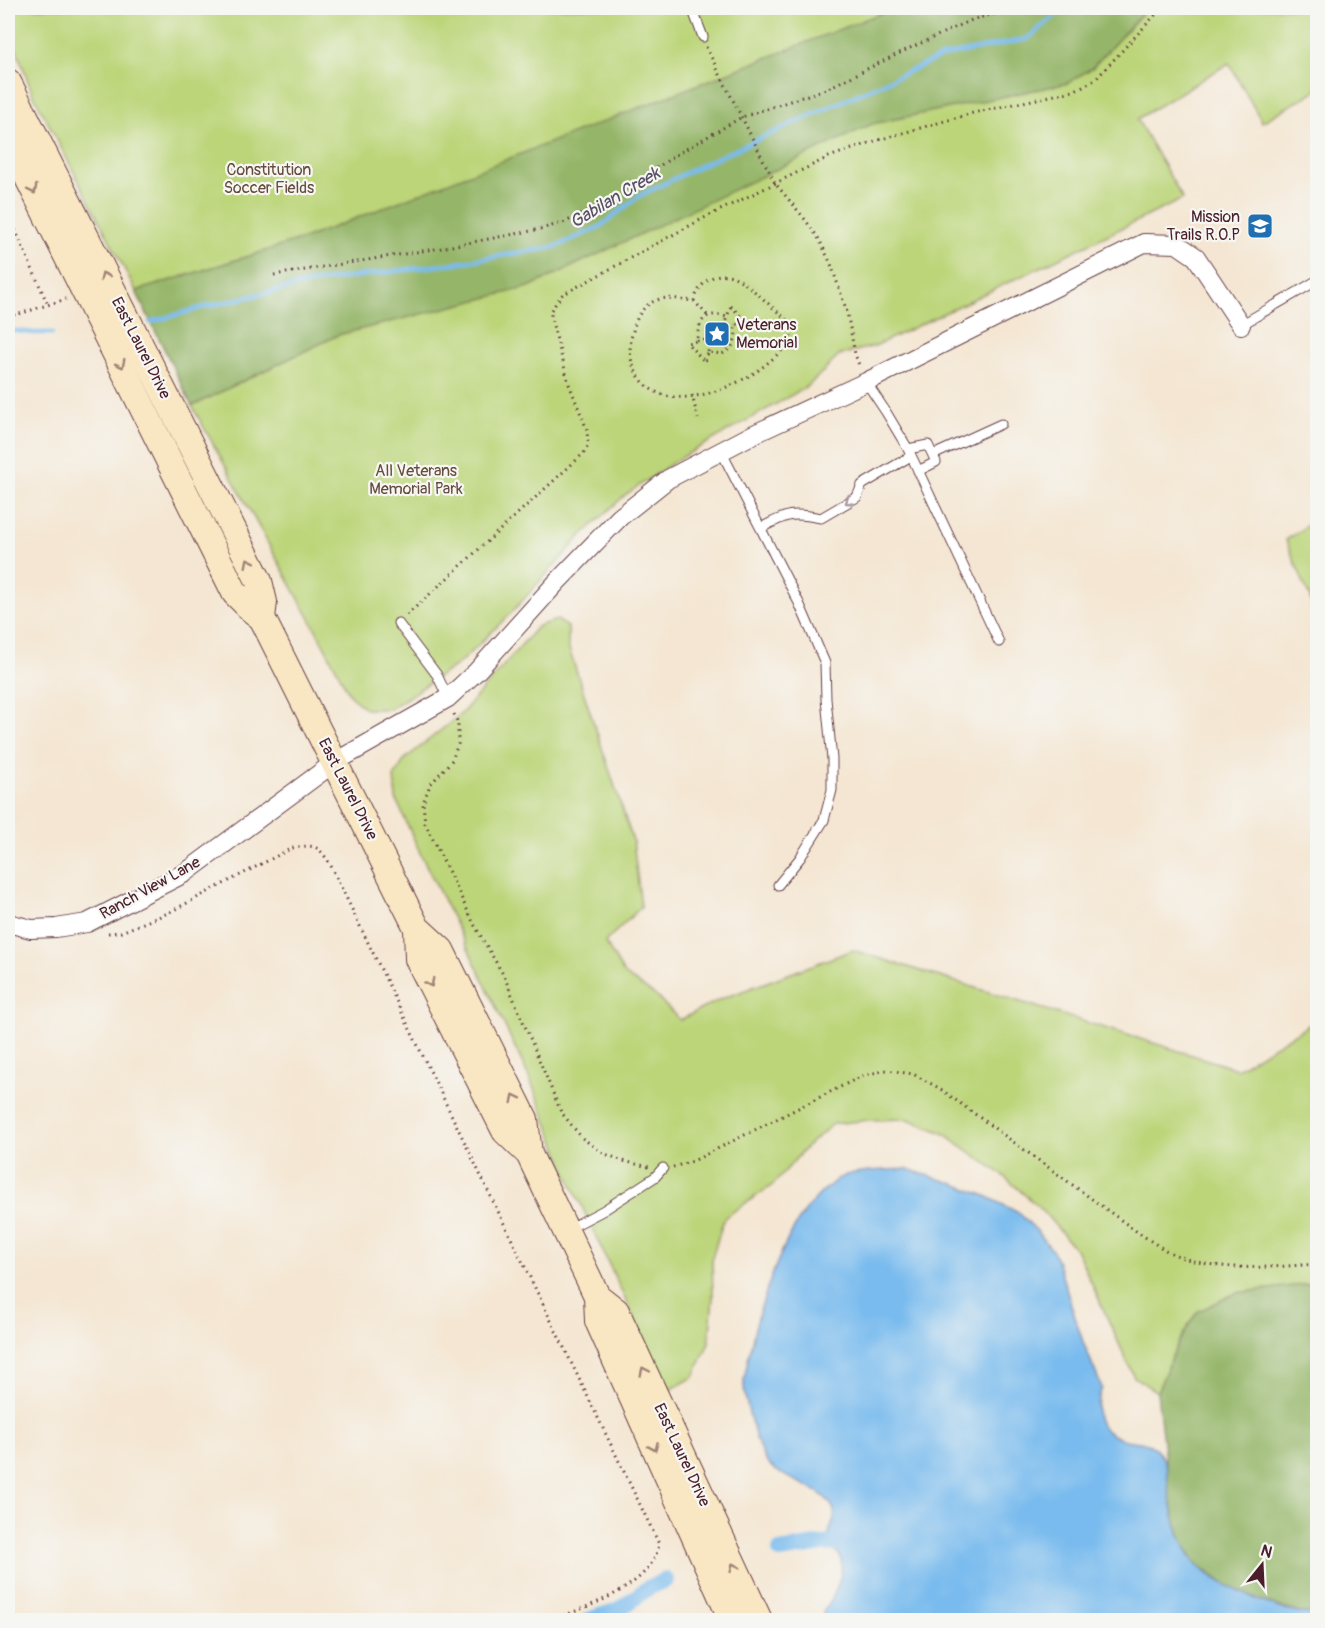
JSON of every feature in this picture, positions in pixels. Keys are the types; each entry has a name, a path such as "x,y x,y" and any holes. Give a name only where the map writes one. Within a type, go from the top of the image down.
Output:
{"main road":[{"name":"East Laurel Drive","path":"8,81 259,581 264,602 262,618"},
{"name":"East Laurel Drive","path":"8,138 236,592 262,618 417,928 441,950 525,1119 529,1154 597,1296 598,1321 732,1620"},
{"name":"East Laurel Drive","path":"597,1296 615,1311 759,1620"}],"street":[{"name":"Ranch View Lane","path":"8,923 31,929 87,923 185,873 335,762 448,698 477,671 556,582 620,517 669,479 1144,243 1177,244 1196,257 1241,325"}],"lane":[{"path":"692,8 703,37"},
{"path":"1241,325 1317,280"},
{"path":"866,382 910,453 999,642"},
{"path":"933,455 1001,424"},
{"path":"761,528 782,516 801,514 821,518 857,497 862,484 910,453 928,446 936,462 918,471"},
{"path":"722,451 799,603 825,663 825,699 832,759 832,790 824,820 800,858 778,885"},
{"path":"398,623 436,675 448,698"},
{"path":"566,1230 647,1183 663,1168"}],"path":[{"path":"273,275 441,248 563,223 597,207 679,153 742,117 826,89 974,19 1020,8"},
{"path":"398,623 584,453 588,446 587,430 570,384 551,318 551,309 562,295 704,218 829,157 878,140 973,113 1073,91 1095,80 1164,8"},
{"path":"703,37 775,183 819,239 831,264 847,312 855,354 866,382"},
{"path":"8,213 48,305"},
{"path":"694,301 700,286 706,280 730,276 737,279 786,319 792,333 789,344 750,375 713,392 668,397 643,384 629,352 635,320 640,312 656,300 666,298 694,301 708,316"},
{"path":"8,313 16,315 84,292"},
{"path":"710,340 705,362 687,343 710,340 715,337 715,332 723,328 746,322 731,306 723,328"},
{"path":"697,341 698,328 708,316 720,314 727,317"},
{"path":"708,352 722,354 732,348 736,338 735,325"},
{"path":"692,395 698,418"},
{"path":"448,698 458,723 458,744 452,760 430,785 423,803 425,823 475,926 504,976 561,1112 582,1138 603,1153 634,1164 663,1168 677,1166 693,1161 864,1075 887,1070 913,1074 939,1088 1167,1251 1212,1265 1273,1267 1317,1264"},
{"path":"99,933 121,932 168,913 292,848 309,845 321,850 330,864 660,1544 657,1556 642,1575 608,1599 552,1620"}],"green space":[{"path":"8,8 923,8 1092,68 1147,8 1317,8 1317,90 1262,122 1229,63 1137,119 1183,199 875,346 840,355 808,386 677,460 624,496 582,535 512,612 461,662 390,709 366,709 351,697 192,406 136,291 32,92 8,27"},
{"path":"894,8 1147,8 1092,68 1068,83 872,124 529,287 338,335 192,406 136,291 303,239"},
{"path":"1317,519 1317,615 1286,540"},
{"path":"557,620 568,627 568,646 633,841 641,907 605,942 624,974 656,996 680,1020 721,999 853,950 1237,1069 1317,1020 1317,1283 1236,1293 1197,1312 1178,1343 1157,1392 1134,1377 1077,1251 1042,1210 1000,1173 943,1133 908,1119 833,1124 806,1147 774,1184 724,1218 712,1258 713,1297 709,1342 694,1377 668,1391 571,1183 529,1077 396,799 394,777 405,759 462,713 538,626"},
{"path":"1317,1283 1317,1613 1300,1613 1260,1601 1226,1585 1195,1563 1184,1545 1169,1493 1157,1392 1178,1343 1197,1312 1236,1293"}],"water":[{"path":"907,1169 986,1196 1019,1213 1038,1232 1055,1254 1083,1342 1102,1388 1097,1407 1099,1422 1103,1428 1116,1437 1148,1444 1162,1457 1166,1466 1176,1523 1184,1545 1193,1560 1205,1572 1245,1594 1287,1610 1317,1613 1317,1620 825,1620 823,1612 834,1593 841,1570 840,1557 829,1537 834,1511 830,1502 822,1495 773,1468 762,1455 749,1411 745,1376 755,1329 774,1271 790,1235 808,1208 825,1190 844,1176 866,1171"}],"waterway":[{"name":"Gabilan Creek","path":"150,322 314,282 555,247 601,226 639,196 712,160 943,56 1027,39 1064,8"},
{"name":"Gabilan Creek","path":"8,330 52,333"},
{"path":"780,1551 840,1543 852,1550"},
{"path":"589,1620 620,1609 648,1588 666,1580"}],"place":[{"name":"Mission Trails R.O.P","path":"1260,226"},
{"name":"Veterans Memorial","path":"717,334"}],"park label":[{"name":"Constitution Soccer Fields","path":"269,179"},
{"name":"All Veterans Memorial Park","path":"416,480"}]}
